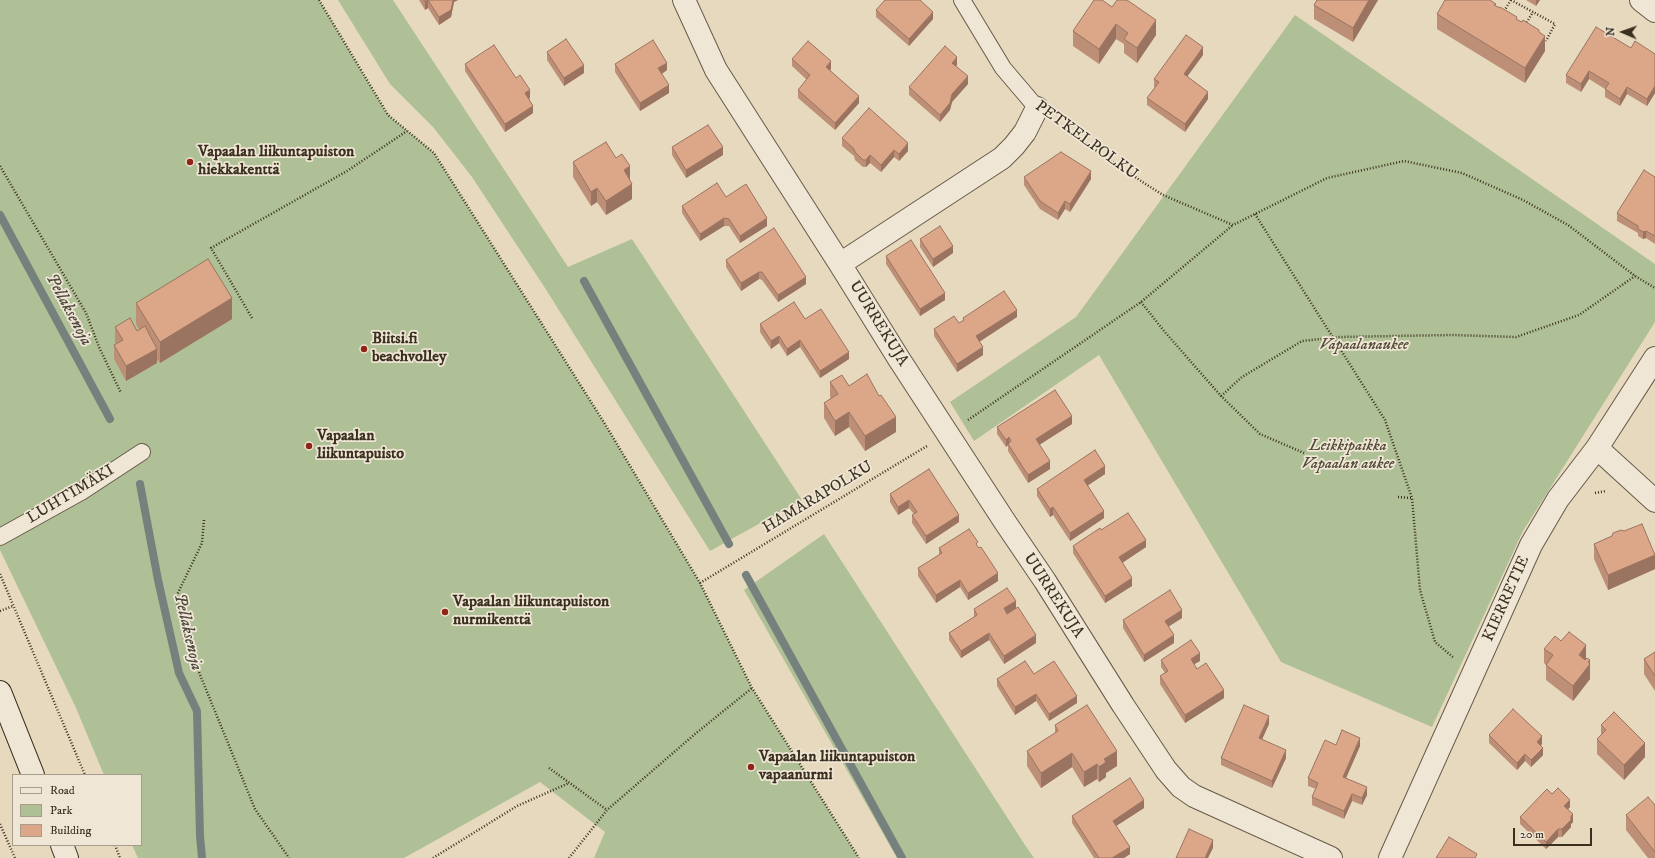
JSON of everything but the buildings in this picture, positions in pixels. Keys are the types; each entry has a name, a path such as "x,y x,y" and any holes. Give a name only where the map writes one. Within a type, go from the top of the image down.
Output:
{"street":[{"name":"UURREKUJA","path":"684,0 716,70 899,359 1045,581 1123,706 1166,770 1181,786 1194,796 1212,806 1330,858"},
{"path":"1641,0 1655,11"},
{"name":"UURREKUJA","path":"840,264 1002,158 1014,146 1024,132 1037,108"},
{"name":"KIERRETIE","path":"1390,858 1531,545 1558,499 1597,448 1655,358"},
{"path":"1597,448 1655,501"},
{"path":"0,692 33,774"},
{"path":"62,846 68,858"}],"lane":[{"name":"PETKELPOLKU","path":"962,0 1003,68 1037,108"},
{"name":"LUHTIMÄKI","path":"0,537 81,492 142,452"}],"path":[{"path":"319,0 388,115 434,153 604,424 700,583 752,688 859,858"},
{"path":"1501,15 1511,0 1555,24 1546,40"},
{"path":"1524,27 1533,12"},
{"name":"PETKELPOLKU","path":"1037,108 1077,138 1163,195 1234,225"},
{"path":"252,318 212,248 347,171 407,131"},
{"name":"HAMARAPOLKU","path":"700,583 948,433 1141,302 1234,225 1327,178 1404,161 1462,173 1523,200 1568,225 1635,276 1655,288"},
{"path":"0,166 86,313 99,347 121,393"},
{"path":"1255,214 1385,420 1412,498 1420,590 1435,642 1473,675"},
{"path":"1221,396 1242,377 1302,341 1332,338 1452,335 1516,337 1579,315 1635,276"},
{"path":"1141,302 1164,331 1221,396 1260,434 1304,453"},
{"path":"1592,494 1612,490 1626,473"},
{"path":"1398,497 1412,498"},
{"path":"204,520 202,543 176,597 188,643 255,809 289,858"},
{"path":"0,574 85,774"},
{"path":"0,611 13,606"},
{"path":"569,858 606,810 695,734 752,688"},
{"path":"549,768 606,810"},
{"path":"433,858 517,806 569,782"},
{"path":"0,824 15,858"},
{"path":"115,846 120,858"}],"green space":[{"name":"Vapaalan liikuntapuisto","path":"0,0 319,0 388,115 434,153 605,424 700,583 752,688 859,858 594,858 605,832 540,782 404,858 138,858 132,846 142,846 142,774 104,774 76,708 0,550"},
{"path":"338,0 393,0 568,267 632,239 802,500 710,551 545,288 472,177 433,127 390,84"},
{"name":"Vapaalanaukee","path":"1295,15 1655,264 1655,322 1523,531 1432,727 1281,662 1099,355 974,441 950,402 1076,317"},
{"path":"824,534 1034,858 897,858 744,590"}],"waterway":[{"name":"Pellaksenoja","path":"0,215 110,419"},
{"path":"584,281 729,544"},
{"name":"Pellaksenoja","path":"140,484 158,580 179,673 197,711 200,836 202,858"},
{"path":"746,575 902,858"}],"place":[{"name":"Vapaalan liikuntapuiston hiekkakenttä","path":"190,162"},
{"name":"Biitsi.fi beachvolley","path":"364,349"},
{"name":"Vapaalan liikuntapuisto","path":"309,446"},
{"name":"Vapaalan liikuntapuiston nurmikenttä","path":"445,612"},
{"name":"Vapaalan liikuntapuiston vapaanurmi","path":"751,767"}],"park label":[{"name":"Leikkipaikka Vapaalan aukee","path":"1348,456"}]}
